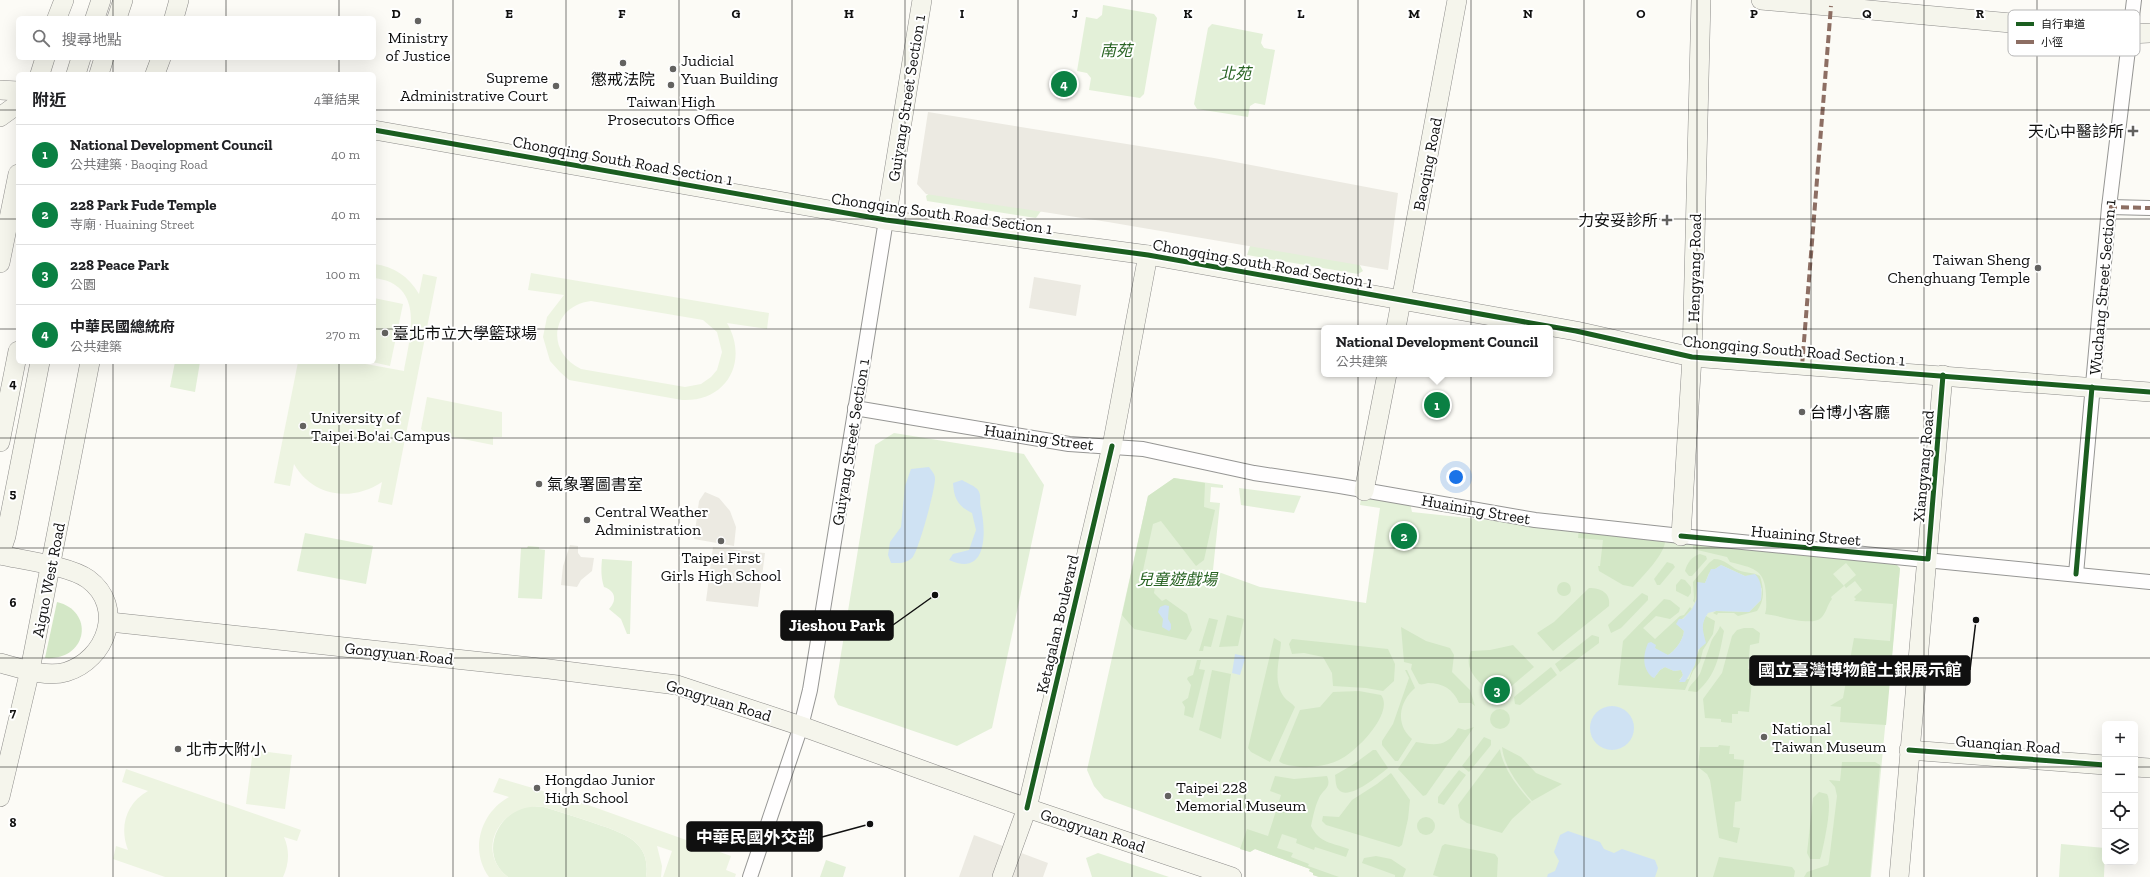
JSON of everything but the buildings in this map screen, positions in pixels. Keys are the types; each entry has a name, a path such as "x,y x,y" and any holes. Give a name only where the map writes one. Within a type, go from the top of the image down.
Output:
{"street":[{"path":"58,16 64,0"},
{"path":"96,16 101,0"},
{"path":"118,16 123,0"},
{"path":"175,16 179,0"},
{"name":"Guiyang Street Section 1","path":"750,877 801,726 810,690 922,0"},
{"name":"Baoqing Road","path":"1397,325 1458,0"},
{"name":"Hengyang Road","path":"1680,536 1692,357 1701,0"},
{"path":"1761,0 1891,6 2008,20"},
{"name":"Wuchang Street Section 1","path":"2133,10 2134,0"},
{"path":"2140,34 2150,33"},
{"name":"Wuchang Street Section 1","path":"2076,574 2109,207 2127,56"},
{"path":"41,72 44,60"},
{"path":"77,72 80,60"},
{"path":"100,72 103,60"},
{"path":"156,72 160,60"},
{"path":"0,90 16,91"},
{"path":"0,117 16,105"},
{"name":"Chongqing South Road Section 1","path":"376,130 886,220 1148,255 1541,325"},
{"path":"0,263 16,184"},
{"path":"2109,207 2150,208"},
{"name":"Ketagalan Boulevard","path":"1002,877 1027,808 1112,446 1148,255"},
{"name":"Chongqing South Road Section 1","path":"1553,327 1692,357 2150,392"},
{"path":"0,442 16,361"},
{"path":"0,663 51,674 66,672 83,664 106,636 110,622 108,610 96,586 87,578 50,566 0,555 6,536 40,364"},
{"name":"Aiguo West Road","path":"0,797 30,670 90,364"},
{"name":"Xiangyang Road","path":"1899,877 1943,375"},
{"path":"1364,491 1386,377"},
{"name":"Huaining Street","path":"855,408 1069,444 1143,449 1254,473 1535,520 1680,536 1928,559 2150,582"},
{"name":"Gongyuan Road","path":"110,622 658,681 697,690 1027,808 1232,877"},
{"name":"Guanqian Road","path":"1909,750 2102,765"},
{"path":"2138,767 2150,768"}],"green space":[{"name":"南苑","path":"1103,5 1154,14 1157,18 1144,94 1140,98 1089,90 1091,78 1087,73 1077,71 1086,17 1097,19 1102,15"},
{"name":"北苑","path":"1212,24 1263,34 1261,43 1264,48 1275,50 1265,105 1255,103 1250,106 1248,117 1197,109 1194,104 1208,28"},
{"path":"936,188 1034,205 1041,211 1036,218 927,201 926,196"},
{"path":"1256,240 1355,256 1363,271 1358,274 1247,255 1250,246"},
{"path":"376,264 388,267 400,273 411,282 419,294 423,274 437,277 392,505 378,502 382,482 358,492 346,494 334,493 312,484 302,475 294,464 290,486 274,483 298,364 366,364 404,371 411,328 411,314 408,301 401,290 390,282 376,278"},
{"path":"531,273 769,313 767,329 727,323 733,337 736,351 734,365 730,376 722,387 711,394 698,399 682,400 569,380 550,361 543,337 547,317 564,295 528,290","holes":["591,301 703,320 717,332 722,352 717,370 711,377 701,384 685,387 581,369 569,361 562,352 558,341 558,330 561,320 568,311 578,305"]},
{"name":"臺北市立大學籃球場","path":"376,298 403,304 390,366 376,363"},
{"path":"175,364 200,364 195,392 170,387"},
{"path":"427,397 502,412 502,437 493,437 493,445 423,431 421,429"},
{"path":"894,433 1024,454 1044,485 992,728 957,746 838,705 834,697 875,445"},
{"name":"兒童遊戲場","path":"1174,478 1223,485 1223,488 1211,487 1210,502 1220,503 1213,570 1260,587 1366,603 1380,508 1360,505 1361,498 1410,503 1412,512 1900,568 1871,877 1319,877 1313,875 1313,873 1309,871 1310,869 1255,849 1250,852 1104,798 1094,786 1087,770 1148,496"},
{"path":"1174,478 1205,483 1204,507 1215,510 1204,560 1196,566 1161,521 1153,524 1142,575 1155,587 1154,593 1162,601 1166,599 1187,614 1192,630 1186,640 1134,629 1122,615 1148,496"},
{"path":"1239,488 1301,496 1294,513 1241,505"},
{"path":"1579,529 1667,539 1667,542 1665,542 1664,547 1657,559 1633,587 1623,585 1599,571 1598,566 1600,566 1603,540 1578,538"},
{"path":"305,533 373,546 366,584 297,571"},
{"path":"1693,544 1895,563 1900,568 1886,725 1840,722 1841,707 1830,706 1843,698 1854,638 1890,641 1893,604 1854,601 1856,599 1854,597 1862,590 1855,581 1846,588 1844,585 1856,575 1846,563 1833,574 1844,586 1831,597 1832,599 1821,618 1817,620 1802,621 1765,614 1765,586 1760,574 1751,568 1730,562 1727,557 1693,549"},
{"path":"528,546 539,547 539,549 545,550 542,599 518,598 521,548 527,548"},
{"path":"1700,554 1706,556 1707,559 1692,576 1689,576 1685,571 1687,565 1692,558"},
{"path":"602,559 632,561 630,634 627,634 621,619 609,609 612,606 614,596 611,591 604,587 602,580"},
{"path":"1714,559 1724,561 1743,572 1760,576 1762,586 1763,598 1757,611 1738,616 1734,613 1718,613 1717,615 1713,613 1716,611 1749,612 1761,600 1762,589 1755,575 1745,576 1721,565 1709,573 1705,583 1697,584 1695,603 1693,601 1693,582"},
{"path":"1667,562 1673,564 1675,567 1660,585 1657,585 1654,579"},
{"path":"1681,579 1685,580 1691,587 1691,593 1688,597 1676,591 1676,585"},
{"path":"1561,582 1567,582 1571,586 1571,592 1567,596 1561,596 1557,592 1557,586"},
{"path":"1589,588 1604,592 1607,595 1609,606 1553,651 1537,633 1554,622"},
{"path":"1642,593 1648,596 1648,600 1621,628 1611,633 1608,625"},
{"path":"1664,599 1670,600 1680,608 1679,612 1670,619 1656,616 1643,628 1655,639 1680,616 1684,615 1690,607 1692,609 1677,624 1684,631 1679,644 1671,653 1668,655 1658,652 1651,642 1654,678 1660,670 1665,667 1674,671 1681,670 1683,675 1679,680 1689,679 1704,636 1702,626 1706,616 1715,621 1713,634 1703,650 1700,662 1693,671 1685,690 1618,685 1623,641"},
{"path":"57,602 69,607 77,615 81,624 81,634 78,644 70,652 59,657 45,658"},
{"path":"1227,615 1244,619 1238,646 1219,647"},
{"path":"1209,618 1218,620 1211,647 1204,646 1203,651 1199,651"},
{"path":"1720,626 1724,631 1719,657 1713,671 1704,685 1697,692 1688,691 1690,686 1700,674 1712,640"},
{"path":"1401,627 1426,641 1450,648 1454,655 1452,672 1470,690 1475,706 1471,703 1459,703 1451,691 1438,684 1419,684 1411,669 1412,664 1404,662"},
{"path":"1753,628 1760,633 1759,643 1750,645 1748,669 1753,670 1749,712 1738,711 1738,714 1732,714 1732,723 1721,722 1721,719 1705,718 1703,699 1722,673 1732,636 1737,630"},
{"path":"1592,635 1599,637 1599,643 1560,672 1555,664"},
{"path":"1274,638 1281,642 1278,670 1278,684 1280,691 1295,707 1270,762 1251,752 1248,748"},
{"path":"1292,639 1388,649 1395,664 1394,681 1383,691 1366,688 1333,686 1332,673 1323,657 1304,653 1292,654 1289,644"},
{"path":"1513,645 1534,667 1501,695 1494,696 1471,671 1469,658 1471,651 1490,650"},
{"path":"1197,660 1201,660 1199,669 1205,670 1193,718 1184,715 1185,707 1182,702 1188,698 1191,685 1187,679 1193,675"},
{"path":"1551,667 1557,675 1520,705 1515,704 1514,697"},
{"path":"1212,670 1231,674 1221,739 1199,730"},
{"path":"1405,670 1407,670 1415,688 1405,700 1401,713 1401,720 1403,727 1412,739 1398,761 1395,761 1382,745 1382,741 1393,724 1409,678"},
{"path":"1359,691 1381,695 1384,703 1383,712 1371,732 1346,756 1328,764 1305,767 1284,764 1279,761 1300,710 1320,707 1333,692"},
{"path":"1500,709 1507,712 1510,719 1507,726 1500,729 1493,726 1490,719 1493,712"},
{"path":"1474,727 1426,795 1423,796 1398,769 1416,742 1440,744 1449,739 1458,728 1465,730"},
{"path":"1484,737 1491,740 1491,745 1469,772 1462,766"},
{"path":"1719,745 1730,746 1729,754 1734,754 1734,759 1744,760 1741,801 1735,802 1733,827 1740,828 1737,843 1719,838 1710,780 1707,774 1698,767 1700,747 1718,747"},
{"path":"1502,747 1521,757 1536,773 1562,784 1532,801 1517,783 1509,769"},
{"path":"1500,749 1504,764 1508,771 1516,784 1531,802 1512,819 1502,833 1467,823 1460,818 1458,805"},
{"path":"253,750 292,755 285,809 246,804"},
{"path":"1373,750 1376,750 1388,768 1357,790 1344,792 1339,790 1336,785 1335,775 1354,764"},
{"path":"1842,762 1875,762 1880,765 1870,877 1804,877 1807,872 1828,865 1837,796 1835,787 1829,780 1840,781"},
{"path":"126,769 301,830 297,841 284,837 288,857 287,867 283,877 165,877 113,859 116,846 128,850 124,833 126,816 134,802 148,791 122,782"},
{"path":"1459,770 1466,775 1444,805 1438,803 1438,797"},
{"path":"1391,773 1410,800 1408,819 1402,845 1399,847 1326,825 1322,821 1323,816 1339,817 1352,800"},
{"path":"1275,776 1294,779 1327,776 1328,786 1318,801 1311,826 1314,832 1322,839 1332,844 1349,849 1346,857 1315,847 1314,850 1296,843 1297,839 1282,834 1277,848 1293,853 1291,857 1309,864 1308,866 1339,877 1319,877 1313,875 1313,873 1309,871 1310,869 1255,849 1250,852 1240,849 1247,829 1268,836 1281,795 1270,791"},
{"path":"499,778 577,801 731,856 726,870 736,874 735,877 663,877 672,851 657,846 662,866 661,877 646,877 647,864 644,854 639,846 631,839 612,829 544,807 529,807 516,812 505,819 497,830 493,841 493,854 498,866 508,877 489,877 483,866 479,844 481,832 491,812 509,797 493,792"},
{"path":"1819,792 1827,794 1829,799 1827,824 1820,859 1810,859 1807,853 1813,798"},
{"path":"531,806 544,807 585,820 612,829 631,839 639,846 644,854 647,864 646,877 508,877 499,868 494,857 493,846 496,835 501,824 509,816 519,809"},
{"path":"1426,817 1432,820 1435,826 1432,832 1426,835 1420,832 1417,826 1420,820"},
{"path":"1445,844 1495,854 1498,858 1497,877 1439,877 1433,875 1442,846"},
{"path":"2061,844 2102,848 2102,865 2104,865 2104,877 2059,877"},
{"path":"1098,853 1169,877 1092,877 1086,858"},
{"path":"1376,856 1391,859 1406,869 1403,877 1395,877 1395,875 1362,863 1364,858"},
{"path":"1719,857 1792,867 1795,871 1794,877 1713,877"},
{"path":"826,860 846,867 843,877 820,877"}],"shaded area":[{"path":"928,112 1214,158 1398,193 1388,270 1108,222 926,194 917,184"},
{"path":"1034,277 1081,285 1076,316 1029,308"},
{"path":"705,492 719,498 730,511 736,527 734,546 694,539 699,501"},
{"path":"570,545 578,546 578,553 581,557 594,558 592,571 581,580 577,587 561,585 563,566"},
{"path":"713,547 765,553 758,607 706,601"},
{"path":"974,835 1048,863 1043,877 959,877"}],"water":[{"path":"929,467 934,475 935,484 926,520 915,553 912,558 907,561 902,563 891,563 888,555 890,542 901,527 905,486 911,469"},
{"path":"962,480 975,487 979,492 984,528 982,549 978,558 971,563 962,564 949,560 953,554 969,550 976,530 972,513 960,505 954,493 953,483"},
{"path":"1721,565 1745,576 1755,574 1760,583 1761,600 1749,612 1716,611 1708,613 1703,624 1706,643 1698,650 1695,665 1685,682 1679,682 1683,675 1681,670 1674,671 1665,667 1660,670 1654,678 1652,677 1646,670 1644,661 1648,643 1651,642 1656,645 1655,648 1668,655 1674,650 1681,641 1684,631 1676,624 1679,619 1683,619 1692,609 1697,599 1697,582 1705,583 1711,569 1715,569"},
{"path":"1165,605 1169,606 1168,619 1171,624 1171,629 1169,631 1162,627 1163,619 1158,612 1160,607"},
{"path":"1235,654 1244,656 1245,659 1240,675 1232,673"},
{"path":"1612,706 1624,710 1630,716 1634,728 1630,740 1624,746 1612,750 1600,746 1594,740 1590,728 1594,716 1600,710"},
{"path":"1568,831 1600,842 1604,849 1614,853 1622,849 1655,860 1658,868 1655,877 1547,877 1548,874 1555,871 1559,861 1554,852 1560,835"}],"marked path":[{"path":"1802,366 1831,6"},
{"path":"2109,207 2150,208"}],"cycle path":[{"path":"376,130 886,220 1148,255 1542,325"},
{"path":"1553,327 1692,357 2150,392"},
{"path":"1681,536 1928,559 1943,375"},
{"path":"2076,574 2092,387"},
{"path":"1027,808 1112,446"},
{"path":"1909,750 2102,765"}],"place":[{"name":"Ministry of Justice","path":"418,21"},
{"name":"懲戒法院","path":"623,63"},
{"name":"Judicial Yuan Building","path":"673,69"},
{"name":"中華民國總統府","path":"1064,84"},
{"name":"Taiwan High Prosecutors Office","path":"671,85"},
{"name":"Supreme Administrative Court","path":"556,86"},
{"name":"天心中醫診所","path":"2133,131"},
{"name":"力安妥診所","path":"1667,220"},
{"name":"Taiwan Sheng Chenghuang Temple","path":"2038,268"},
{"name":"臺北市立大學籃球場","path":"385,333"},
{"name":"National Development Council","path":"1437,405"},
{"name":"台博小客廳","path":"1802,412"},
{"name":"University of Taipei Bo'ai Campus","path":"303,426"},
{"name":"氣象署圖書室","path":"539,484"},
{"name":"Central Weather Administration","path":"587,520"},
{"name":"228 Park Fude Temple","path":"1404,536"},
{"name":"Taipei First Girls High School","path":"721,541"},
{"name":"Jieshou Park","path":"935,595"},
{"name":"國立臺灣博物館土銀展示館","path":"1976,620"},
{"name":"228 Peace Park","path":"1497,690"},
{"name":"National Taiwan Museum","path":"1764,737"},
{"name":"北市大附小","path":"178,749"},
{"name":"Hongdao Junior High School","path":"537,788"},
{"name":"Taipei 228 Memorial Museum","path":"1168,796"},
{"name":"中華民國外交部","path":"870,824"}]}
